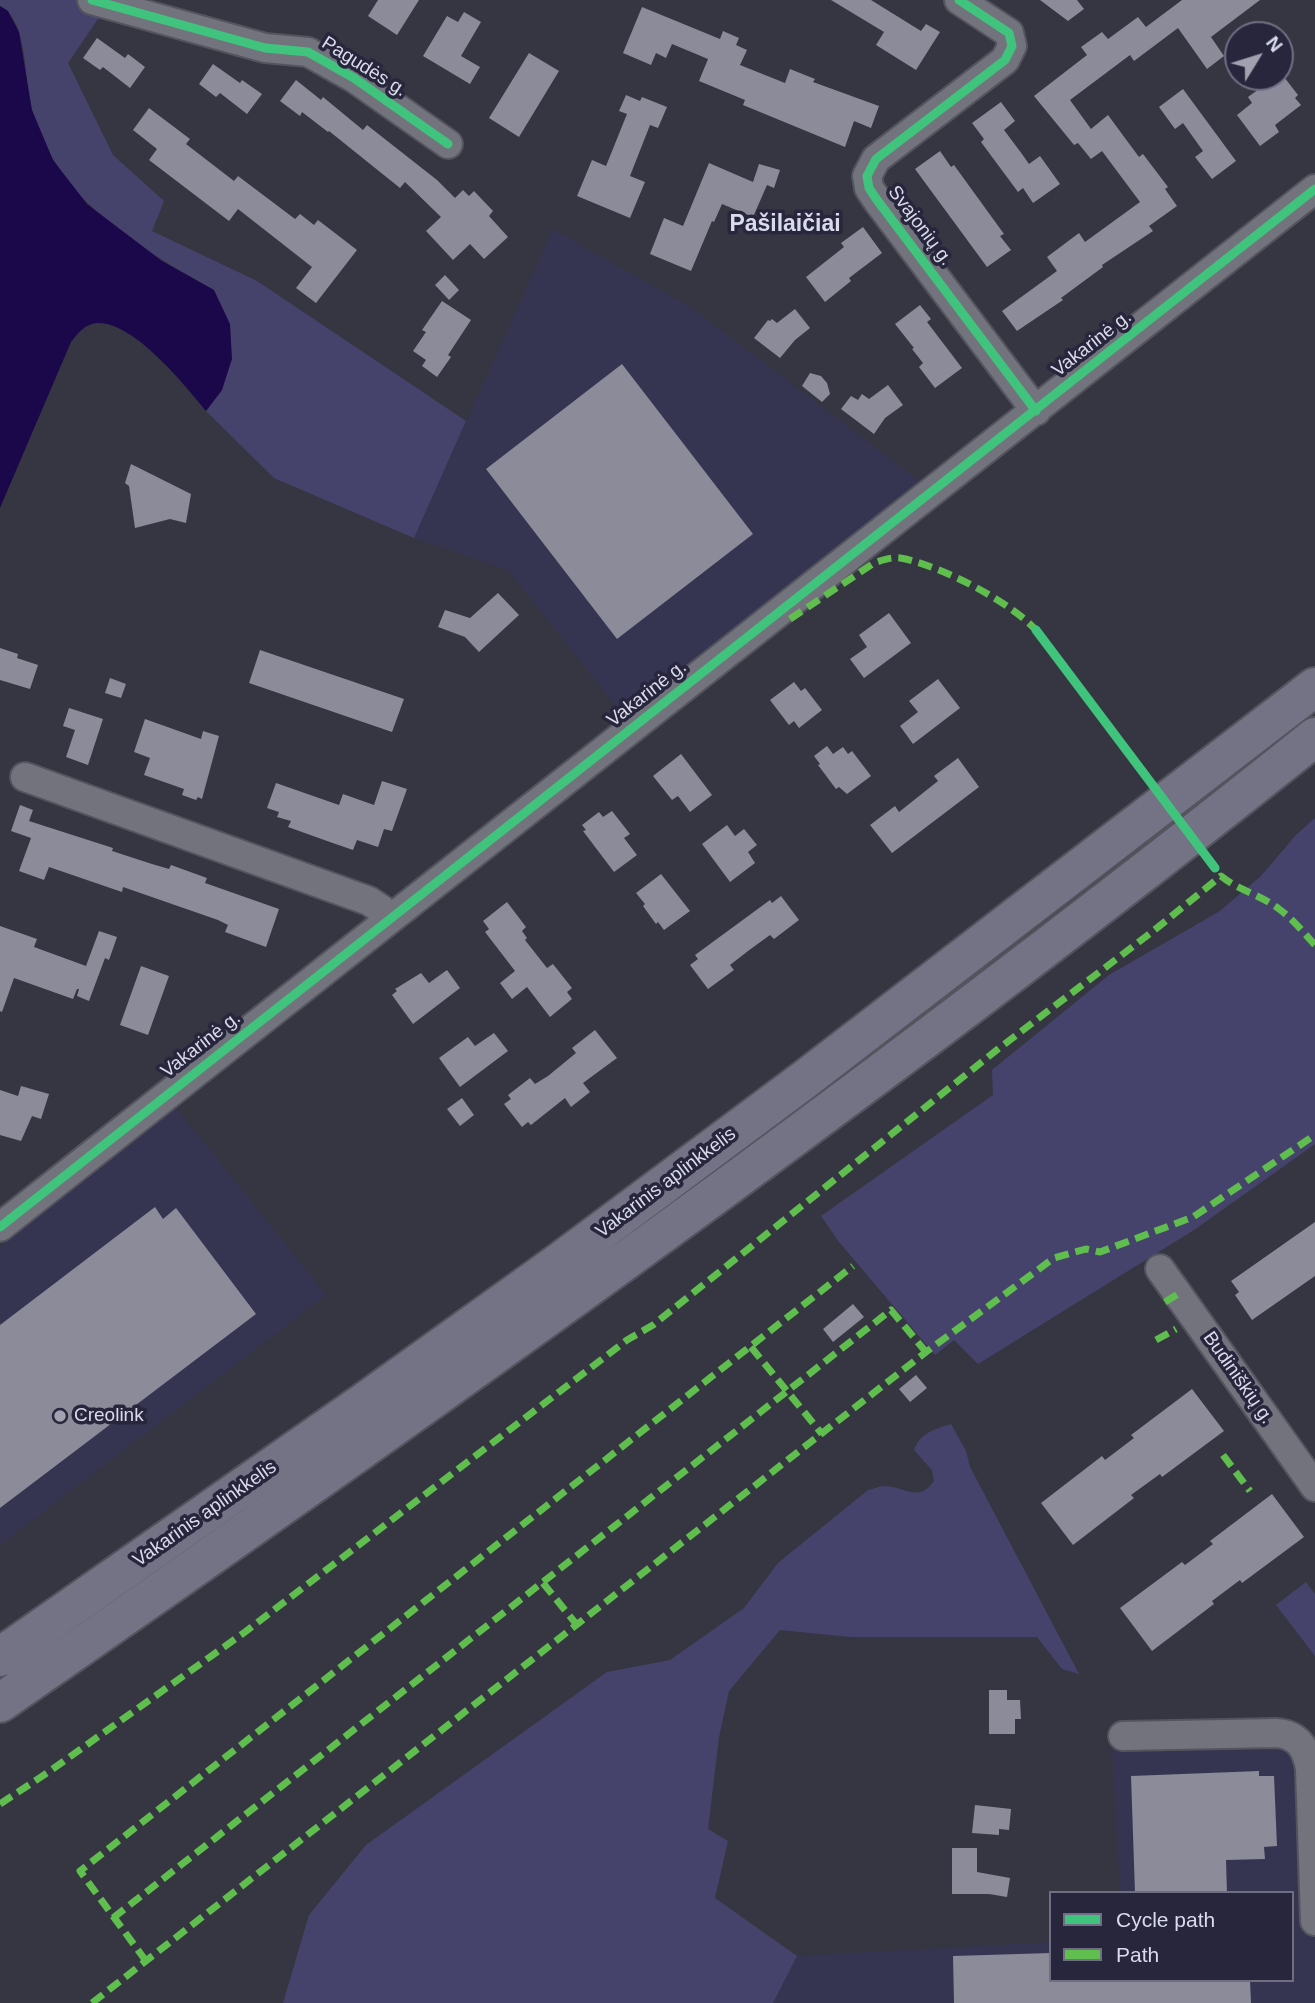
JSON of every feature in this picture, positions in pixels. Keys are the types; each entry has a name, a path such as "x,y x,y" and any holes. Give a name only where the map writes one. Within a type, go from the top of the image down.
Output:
{"highway":[{"path":"1261,727 1315,667"},
{"name":"Vakarinis aplinkkelis","path":"0,1657 557,1264 994,936 1315,687"},
{"name":"Vakarinis aplinkkelis","path":"0,1703 354,1456 616,1267 1101,906 1315,737"}],"street":[{"name":"Pagudės g.","path":"92,0 265,48 308,52 354,78 448,144"},
{"name":"Svajonių g.","path":"959,0 1009,33 1012,46 1005,60 876,159 867,176 869,188 1036,411"},
{"name":"Vakarinė g.","path":"0,1227 1315,189"},
{"path":"25,777 369,901 389,919"},
{"name":"Budiniškių g.","path":"1160,1269 1315,1487"},
{"path":"1123,1736 1284,1733 1302,1744 1308,1754 1310,1769 1315,1922"}],"shaded area":[{"path":"0,0 132,0 131,4 98,19 68,63 113,155 164,201 152,231 257,281 466,421 414,538 274,478 206,411 222,390 214,290 125,235 84,200 67,180 50,154 36,122 29,98 21,38 10,14 0,6"},
{"path":"0,6 8,11 19,32 32,110 53,160 87,204 162,261 214,290 230,324 232,359 222,390 206,411 142,343 111,325 97,323 85,327 71,342 0,508"},
{"path":"553,229 693,309 926,486 627,720 508,570 414,538"},
{"path":"1315,818 1315,1144 1194,1230 978,1364 954,1340 935,1355 839,1242 821,1216 993,1095 992,1070 1109,975 1220,911 1261,876 1296,835"},
{"path":"173,1104 326,1295 0,1545 0,1247"},
{"path":"951,1424 966,1451 970,1467 1079,1674 1062,1669 1037,1637 850,1637 780,1630 729,1691 719,1737 708,1829 728,1841 715,1898 797,1956 773,2003 283,2003 309,1915 366,1845 607,1672 670,1660 744,1608 778,1563 868,1490 885,1486 917,1493 928,1488 934,1481 932,1470 914,1450 924,1436"},
{"path":"1306,1582 1315,1594 1315,1656 1276,1605"},
{"path":"1278,1740 1301,1758 1306,1926 1315,1938 1315,2003 773,2003 797,1956 1049,1942 1049,1982 1294,1982 1294,1891 1120,1891 1112,1744"}],"building":[{"path":"378,0 419,0 397,35 368,16"},
{"path":"831,0 871,0 921,31 926,24 940,32 916,70 876,45 884,32"},
{"path":"1040,0 1077,0 1084,9 1068,21"},
{"path":"1182,0 1260,0 1232,21 1224,21 1224,27 1211,37 1224,56 1207,69 1178,28 1134,61 1130,55 1070,100 1091,129 1108,115 1139,157 1143,154 1168,187 1165,189 1177,206 1149,226 1153,231 1102,265 1103,267 1061,298 1063,300 1017,331 1002,311 1057,271 1047,257 1079,233 1085,242 1140,202 1102,151 1091,159 1078,143 1074,145 1034,96 1087,55 1081,47 1102,32 1108,39 1138,17 1146,27"},
{"path":"642,7 720,39 723,31 739,38 736,45 747,50 740,65 785,83 790,69 815,79 813,82 879,106 871,128 854,121 845,147 743,105 745,100 699,81 708,59 672,44 666,58 656,53 651,65 623,53"},
{"path":"464,12 481,22 461,56 480,67 470,84 423,56 447,16 458,22"},
{"path":"97,38 125,58 128,54 145,67 130,88 103,67 100,70 83,58"},
{"path":"529,53 559,71 519,137 489,118"},
{"path":"213,64 240,83 242,80 262,94 247,114 220,93 216,97 199,84"},
{"path":"296,80 321,100 323,97 363,130 367,125 437,180 455,198 463,190 469,196 474,191 493,211 489,216 508,237 484,259 470,244 453,260 426,231 441,217 405,182 400,188 329,131 302,112 300,116 280,101"},
{"path":"1183,89 1236,161 1212,179 1195,157 1203,151 1183,123 1175,129 1159,107"},
{"path":"1294,90 1298,95 1295,98 1301,105 1275,125 1279,132 1260,146 1237,115 1252,103 1248,97 1256,91"},
{"path":"626,95 640,101 642,97 667,107 658,128 650,125 630,176 645,182 630,218 577,196 592,160 606,166 627,114 619,111"},
{"path":"1001,102 1015,121 1004,130 1029,164 1040,156 1060,184 1033,203 1023,188 1018,192 981,142 984,139 972,123"},
{"path":"149,108 190,139 186,144 234,181 238,176 295,219 300,214 314,225 318,220 357,250 316,303 296,288 312,267 238,209 229,221 149,160 157,149 133,130"},
{"path":"940,151 951,167 954,165 1004,234 1000,236 1011,250 987,267 915,169"},
{"path":"709,163 753,182 759,164 780,170 774,188 767,185 753,217 722,204 691,271 650,254 664,218 683,226"},
{"path":"863,227 882,253 849,278 851,281 825,302 806,277 844,247 841,243"},
{"path":"445,275 459,290 449,300 435,285"},
{"path":"442,301 471,320 437,377 422,366 426,360 413,351 426,332 422,330"},
{"path":"920,305 931,319 927,322 962,368 935,388 919,367 923,363 912,349 914,348 895,324"},
{"path":"795,309 810,328 795,340 780,358 754,338 768,320 772,319 777,323"},
{"path":"622,364 753,534 617,639 486,469"},
{"path":"810,373 821,376 827,383 830,394 822,402 802,386"},
{"path":"888,385 903,405 885,418 874,434 841,409 851,396 858,400 862,394 869,399"},
{"path":"131,464 191,494 186,523 170,519 135,528 129,486 125,483"},
{"path":"498,593 519,615 479,652 465,637 438,627 445,610 470,618"},
{"path":"889,613 911,643 864,678 850,659 867,647 859,635"},
{"path":"0,648 18,654 17,658 38,665 30,689 0,680"},
{"path":"260,650 404,699 392,732 249,683"},
{"path":"110,678 126,684 121,698 105,693"},
{"path":"938,679 960,708 913,744 900,726 918,712 909,701"},
{"path":"794,682 801,691 805,688 822,710 799,728 794,721 789,725 770,700"},
{"path":"69,708 103,719 88,765 66,757 75,730 63,726"},
{"path":"145,719 201,739 203,731 219,736 202,799 198,797 196,800 182,795 184,789 144,775 150,758 134,752"},
{"path":"827,746 833,754 843,747 848,754 852,751 871,776 847,794 839,787 836,789 814,756"},
{"path":"681,754 712,795 690,812 678,796 672,800 653,776"},
{"path":"958,758 979,787 892,853 870,825 895,806 899,812 938,781 934,776"},
{"path":"382,781 407,789 392,831 384,829 378,847 357,840 353,850 327,841 288,827 291,821 277,817 279,812 267,808 276,783 339,805 343,794 374,805"},
{"path":"20,805 33,810 29,821 113,848 112,851 152,864 169,869 171,865 207,878 205,883 279,909 266,947 225,932 228,925 218,920 123,887 122,892 49,867 44,880 19,871 31,838 11,831"},
{"path":"612,811 630,834 624,838 637,855 614,872 583,831 586,830 582,825 599,812 603,817"},
{"path":"727,825 735,836 744,829 757,845 748,852 755,863 730,882 702,844"},
{"path":"661,874 690,911 664,930 658,922 656,924 636,893"},
{"path":"781,896 799,920 774,939 770,935 748,951 730,965 734,970 708,989 690,965 698,959 695,955 770,900 772,903"},
{"path":"507,902 526,927 522,931 527,938 525,940 547,968 553,964 572,988 567,992 572,999 550,1017 527,987 512,999 500,983 515,971 485,932 489,929 483,921"},
{"path":"0,926 37,939 34,947 86,966 99,931 117,937 109,960 105,958 89,1001 77,996 79,989 73,999 14,978 2,1012"},
{"path":"141,966 169,976 148,1035 120,1025"},
{"path":"447,970 460,988 413,1024 392,995 397,991 395,989 421,973 429,983"},
{"path":"595,1030 617,1058 583,1083 590,1092 571,1107 565,1098 531,1125 528,1122 522,1127 504,1104 511,1099 508,1095 530,1078 535,1084 548,1076 576,1053 572,1048"},
{"path":"494,1033 508,1051 460,1087 439,1058 468,1037 475,1046"},
{"path":"21,1086 49,1094 41,1119 32,1116 21,1141 0,1135 0,1090 18,1096"},
{"path":"462,1098 474,1115 460,1126 447,1109"},
{"name":"Creolink","path":"155,1207 163,1219 176,1208 256,1314 0,1508 0,1325"},
{"path":"1315,1222 1315,1276 1252,1320 1235,1295 1239,1292 1231,1281"},
{"path":"853,1304 864,1317 833,1342 823,1329"},
{"path":"916,1375 927,1388 910,1402 899,1389"},
{"path":"1192,1389 1224,1431 1162,1477 1160,1474 1131,1495 1134,1498 1073,1545 1041,1503 1102,1456 1105,1460 1134,1438 1131,1435"},
{"path":"1272,1494 1304,1537 1242,1583 1240,1580 1212,1601 1214,1604 1152,1651 1120,1608 1182,1562 1185,1565 1213,1544 1210,1541"},
{"path":"989,1690 1007,1690 1007,1700 1020,1700 1021,1719 1015,1719 1015,1734 989,1734"},
{"path":"1259,1771 1259,1776 1274,1776 1277,1846 1264,1847 1265,1859 1226,1860 1227,1891 1135,1891 1131,1776"},
{"path":"975,1805 1011,1809 1009,1830 999,1829 999,1835 972,1833"},
{"path":"952,1848 977,1848 977,1872 1010,1878 1007,1897 952,1894"},
{"path":"1049,1953 1049,1982 1250,1982 1251,2003 954,2003 953,1956"}],"marked path":[{"path":"790,619 874,563 900,558 935,568 976,588 1014,611 1040,635"},
{"path":"0,1804 245,1632 627,1340 653,1325 998,1049 1221,876 1279,909 1315,945"},
{"path":"92,2003 926,1352 1054,1258 1086,1249 1100,1252 1193,1217 1315,1135"},
{"path":"146,1961 80,1871 853,1266"},
{"path":"1165,1302 1178,1294"},
{"path":"113,1918 891,1310 926,1352"},
{"path":"1156,1340 1176,1329"},
{"path":"751,1347 822,1434"},
{"path":"1223,1455 1250,1491"},
{"path":"543,1583 577,1625"}],"cycle path":[{"path":"92,0 265,48 308,52 354,78 448,144"},
{"path":"959,0 1009,33 1012,46 1005,60 876,159 867,176 869,188 1036,411"},
{"path":"0,1227 1315,189"},
{"path":"1036,630 1215,868"}],"place":[{"name":"Creolink","path":"60,1416"}],"district":[{"name":"Pašilaičiai","path":"785,225"}]}
